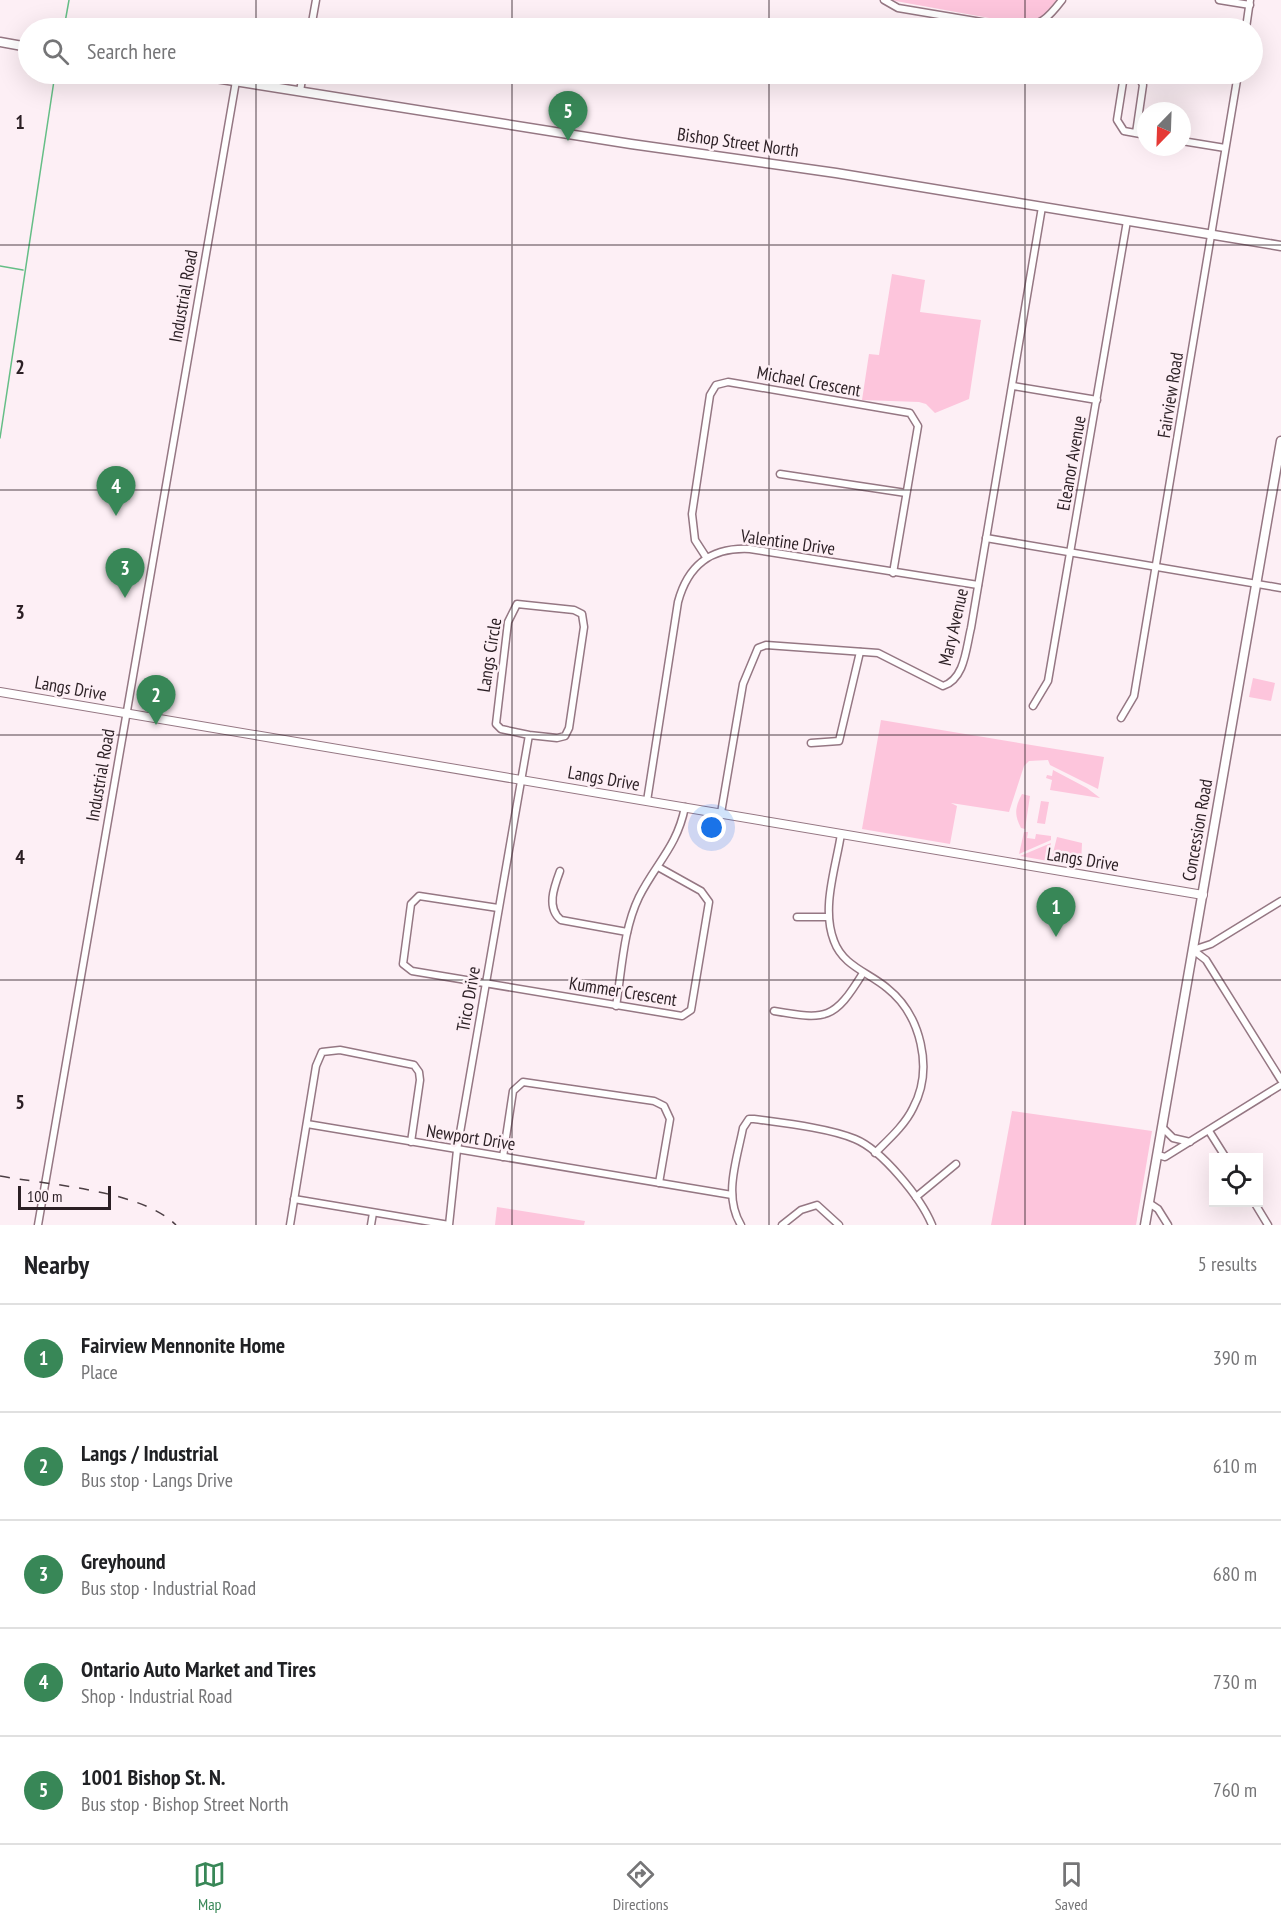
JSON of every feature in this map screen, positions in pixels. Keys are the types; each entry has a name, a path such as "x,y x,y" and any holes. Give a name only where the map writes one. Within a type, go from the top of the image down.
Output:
{"main road":[{"path":"0,42 18,45"},
{"name":"Bishop Street North","path":"255,84 1281,246"},
{"name":"Concession Road","path":"1145,1225 1281,441"}],"street":[{"path":"313,18 316,0"},
{"path":"884,0 898,8 958,18"},
{"path":"1046,18 1062,0"},
{"path":"1219,0 1250,3 1248,18"},
{"name":"Industrial Road","path":"38,1225 235,84"},
{"path":"300,91 301,84"},
{"path":"1124,84 1117,120 1124,131 1136,133 1142,84"},
{"name":"Fairview Road","path":"1121,718 1134,696 1236,84"},
{"path":"1191,142 1226,148"},
{"name":"Mary Avenue","path":"721,813 743,684 758,648 766,645 860,652 893,659 937,684 951,683 958,676 971,628 1042,207"},
{"name":"Eleanor Avenue","path":"1033,706 1048,681 1127,221"},
{"name":"Michael Crescent","path":"705,557 694,540 692,514 710,395 716,385 722,382 910,413 918,426 893,573"},
{"path":"1013,386 1096,400"},
{"path":"780,474 906,493"},
{"path":"986,538 1281,588"},
{"name":"Valentine Drive","path":"705,557 728,549 750,549 978,585"},
{"path":"647,801 678,602 687,576 705,557"},
{"name":"Langs Circle","path":"523,603 574,610 582,614 584,627 569,728 565,736 557,738 529,735 501,729 495,724 511,611 517,604 523,603"},
{"path":"811,743 839,741 860,652"},
{"name":"Langs Drive","path":"0,692 1203,895"},
{"path":"520,780 529,735"},
{"name":"Trico Drive","path":"449,1225 457,1150 520,780"},
{"path":"616,1006 627,932 638,898 679,833 686,807"},
{"path":"841,834 828,916 830,929 840,953 847,962 891,991 910,1013 923,1058 913,1109 875,1154"},
{"name":"Kummer Crescent","path":"498,908 419,896 411,904 402,959 406,968 412,972 682,1016 691,1010 709,902 700,891 658,867"},
{"path":"560,871 552,908 554,915 561,921 627,932"},
{"path":"1193,950 1211,944 1281,901"},
{"path":"797,917 828,916"},
{"path":"1193,950 1206,960 1281,1080"},
{"path":"774,1011 819,1017 835,1011 846,1001 863,974"},
{"path":"290,1225 318,1057 322,1052 330,1049 340,1050 405,1062 419,1072 411,1143"},
{"path":"503,1157 513,1092 523,1082 654,1101 664,1106 670,1119 659,1183"},
{"path":"1158,1155 1165,1157 1281,1085"},
{"path":"741,1225 736,1216 732,1195 743,1128 749,1119 852,1138 875,1154 916,1197 932,1225"},
{"name":"Newport Drive","path":"307,1124 732,1195"},
{"path":"1163,1128 1173,1138 1190,1142"},
{"path":"1209,1131 1223,1153"},
{"path":"916,1197 956,1164"},
{"path":"294,1199 449,1225"},
{"path":"1149,1203 1158,1209 1168,1225"},
{"path":"782,1225 801,1209 817,1205 839,1225"},
{"path":"1257,1207 1268,1225"},
{"path":"371,1225 373,1213"}],"shaded area":[{"path":"890,0 1057,0 1041,18 989,18"},
{"path":"892,274 925,280 920,312 981,320 969,399 935,413 926,404 919,402 862,400 869,354 879,355"},
{"path":"1253,678 1275,683 1271,701 1249,697"},
{"path":"881,720 1104,757 1098,789 1050,765 1048,760 1029,761 1024,766 1009,812 951,803 957,806 950,844 862,829"},
{"path":"1053,770 1087,788 1100,798 1050,790 1052,780 1046,778 1047,775 1052,776"},
{"path":"1022,794 1030,796 1025,829 1021,828 1016,815"},
{"path":"1041,801 1049,802 1045,824 1037,823"},
{"path":"1024,832 1028,832 1027,838 1035,839 1036,834 1051,836 1051,840 1019,854"},
{"path":"1057,837 1082,843 1081,865 1051,861"},
{"path":"1051,843 1048,861 1020,856"},
{"path":"1012,1111 1152,1131 1136,1225 991,1225"},
{"path":"497,1207 585,1221 584,1225 495,1225"}],"waterway":[{"path":"66,18 69,0"},
{"path":"0,438 53,84"},
{"path":"0,266 23,270"}],"railway":[{"path":"0,1176 118,1196 160,1213 176,1225"}],"place":[{"name":"1001 Bishop St. N.","path":"568,141"},
{"name":"Ontario Auto Market and Tires","path":"116,516"},
{"name":"Greyhound","path":"125,598"},
{"name":"Langs / Industrial","path":"156,725"},
{"name":"Fairview Mennonite Home","path":"1056,937"}]}
